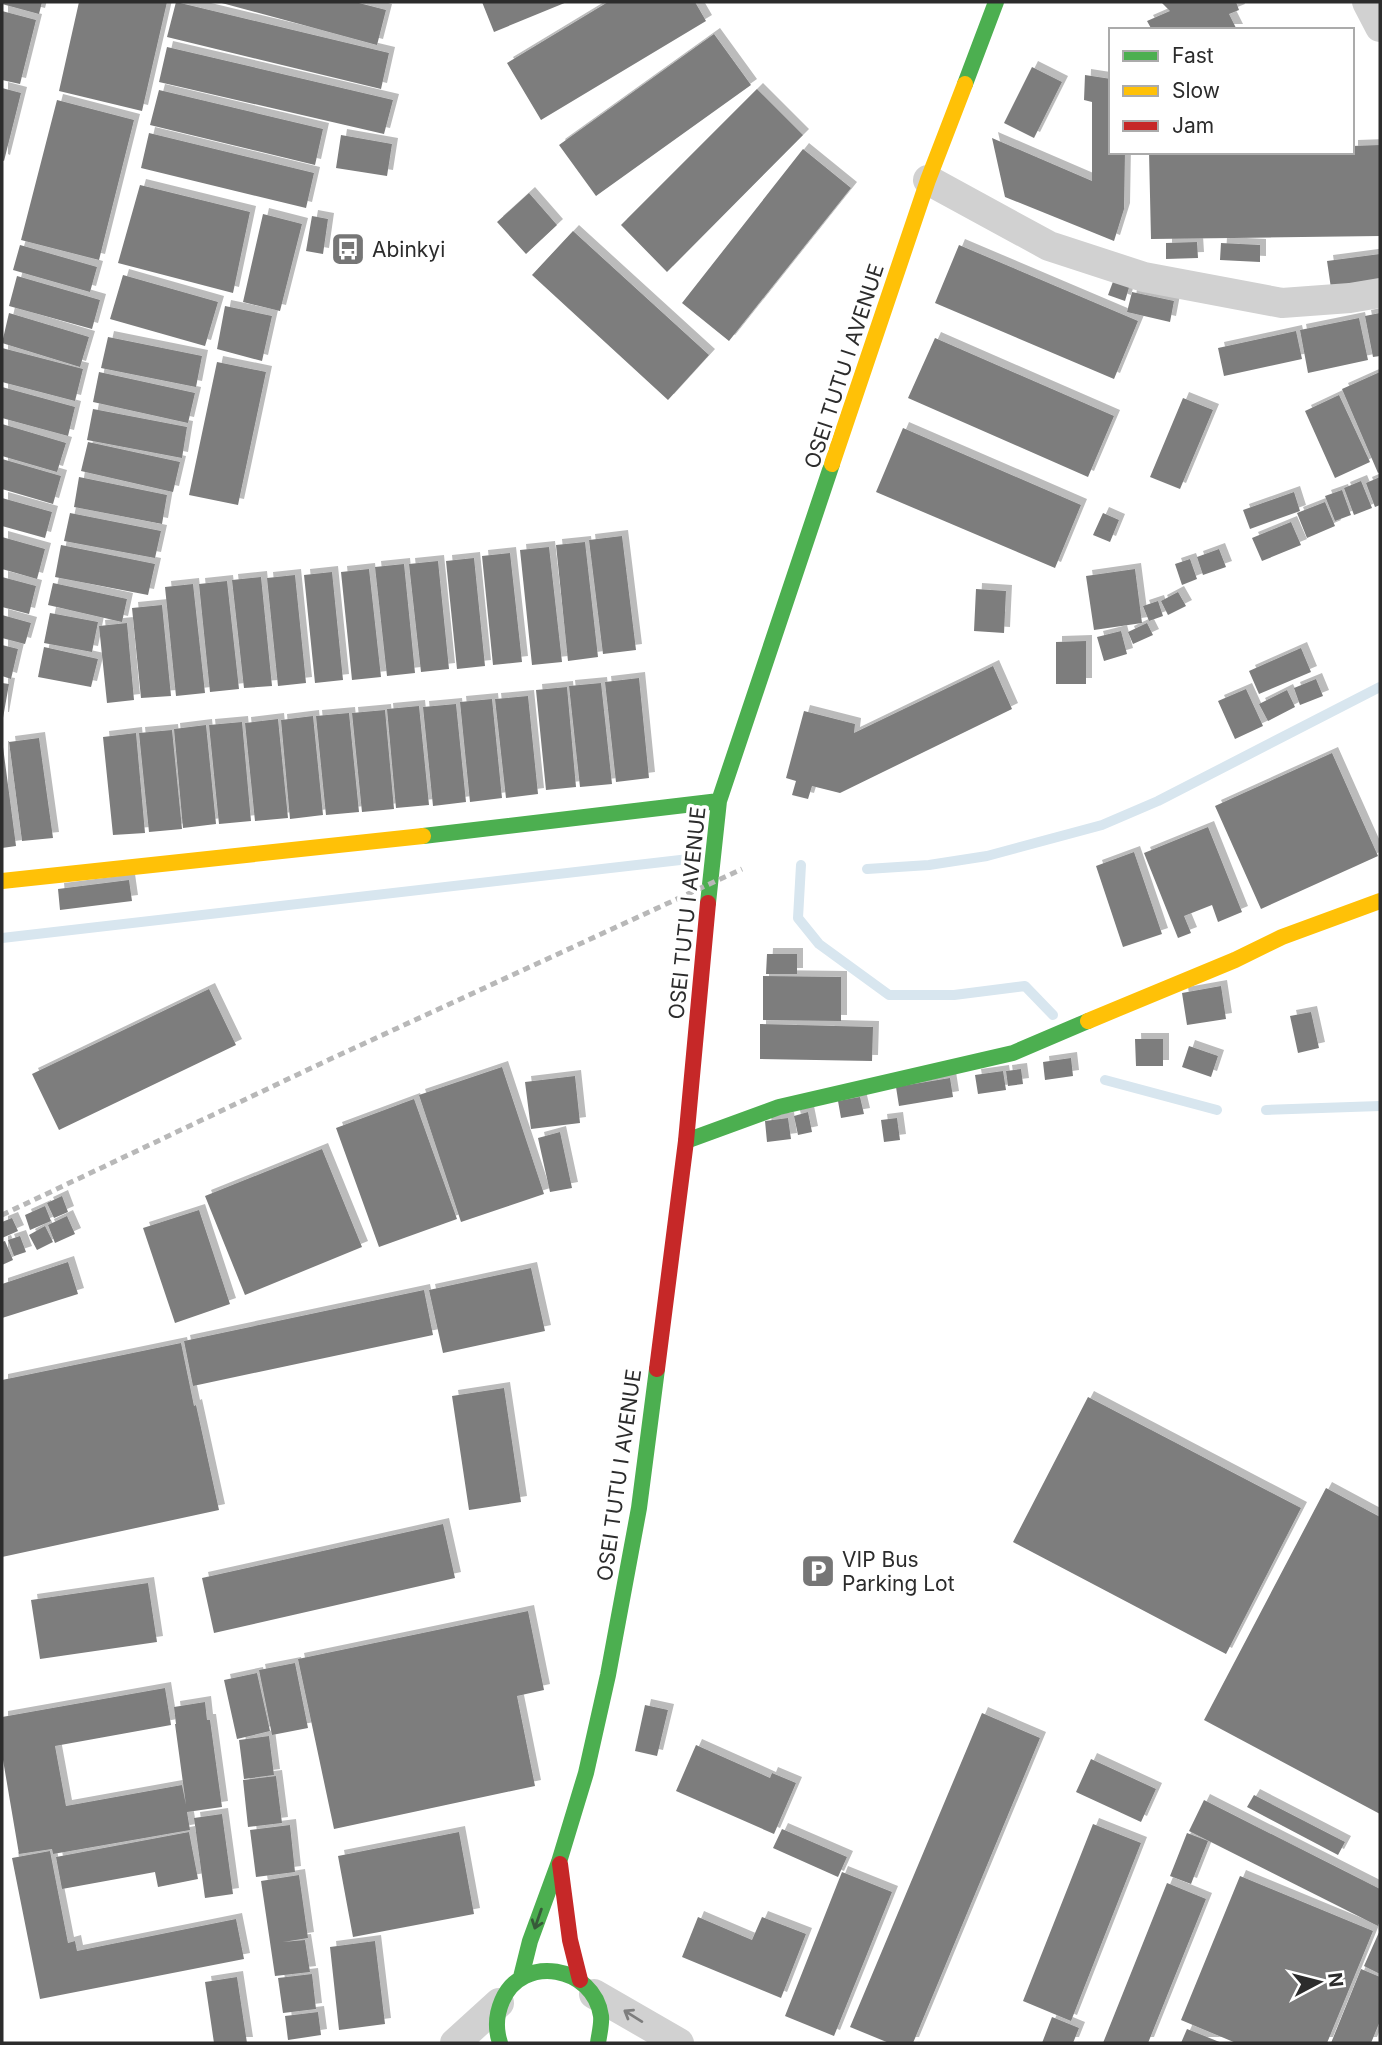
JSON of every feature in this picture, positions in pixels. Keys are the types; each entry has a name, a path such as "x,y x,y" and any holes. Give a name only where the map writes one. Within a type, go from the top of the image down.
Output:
{"street":[{"name":"OSEI TUTU I AVENUE","path":"522,1977 530,1941 559,1862 586,1773 608,1675 639,1508 685,1142 719,801 928,180 996,2"},
{"path":"1367,2 1380,27"},
{"path":"928,180 1049,246 1144,277 1282,303 1380,293"},
{"path":"2,881 719,801"},
{"path":"685,1142 779,1107 1013,1054 1235,960 1282,937 1380,901"},
{"name":"OSEI TUTU I AVENUE","path":"559,1862 570,1940 587,1987 601,2012 598,2043"},
{"path":"455,2043 499,2003 508,1988 522,1977 541,1970 562,1971 668,2042"},
{"path":"499,2003 496,2021 500,2043"}],"building":[{"path":"2,2 42,2 39,14"},
{"path":"79,2 167,2 142,111 59,91"},
{"path":"176,2 389,53 381,89 167,37"},
{"path":"218,2 355,2 386,10 377,45"},
{"path":"482,2 567,2 494,32"},
{"path":"608,2 695,2 706,21 541,120 507,63"},
{"path":"1161,2 1236,2 1239,10 1229,14 1236,28 1151,28 1147,21 1170,11"},
{"path":"2,11 36,20 20,84 2,80"},
{"path":"714,34 751,85 596,196 559,145"},
{"path":"167,47 393,100 384,134 159,82"},
{"path":"1032,67 1062,82 1034,138 1004,123"},
{"path":"1085,75 1109,79 1109,154 1125,154 1124,209 1114,241 1005,197 992,138 1092,181 1092,102 1084,100"},
{"path":"2,88 21,93 4,161 2,160"},
{"path":"757,89 803,135 667,272 621,225"},
{"path":"159,90 323,129 315,165 150,125"},
{"path":"57,100 134,120 99,260 21,240"},
{"path":"149,133 314,173 306,208 141,168"},
{"path":"341,135 392,144 387,176 336,168"},
{"path":"1380,145 1380,236 1151,239 1149,154 1354,154 1354,146"},
{"path":"803,149 851,188 729,341 682,303"},
{"path":"140,185 250,212 233,293 118,263"},
{"path":"529,193 557,225 526,254 497,222"},
{"path":"263,214 302,224 280,311 243,302"},
{"path":"312,216 328,219 323,254 306,251"},
{"path":"573,231 709,355 668,400 532,275"},
{"path":"1197,242 1198,258 1166,259 1166,243"},
{"path":"1221,243 1260,245 1260,262 1220,260"},
{"path":"20,245 97,267 90,292 13,270"},
{"path":"959,245 1138,321 1114,379 935,303"},
{"path":"1380,254 1380,288 1332,295 1327,261"},
{"path":"123,275 218,302 205,346 110,319"},
{"path":"17,276 100,300 92,329 9,306"},
{"path":"1114,279 1130,284 1125,301 1108,295"},
{"path":"1132,292 1174,301 1170,322 1127,312"},
{"path":"225,306 272,316 262,361 217,349"},
{"path":"9,313 89,337 80,367 2,343"},
{"path":"1380,313 1380,356 1373,357 1365,316"},
{"path":"1359,318 1368,360 1308,373 1300,330"},
{"path":"1296,331 1302,359 1224,376 1218,348"},
{"path":"108,337 202,356 196,387 101,368"},
{"path":"935,338 1114,416 1088,477 908,398"},
{"path":"2,348 83,369 75,401 2,382"},
{"path":"217,362 266,372 238,505 189,495"},
{"path":"99,372 195,393 188,423 93,402"},
{"path":"1380,372 1380,472 1378,473 1342,389"},
{"path":"2,387 75,407 68,436 2,418"},
{"path":"1339,395 1370,462 1335,478 1305,411"},
{"path":"1183,398 1213,410 1180,489 1150,477"},
{"path":"93,409 187,427 182,458 87,440"},
{"path":"2,424 66,443 57,472 2,456"},
{"path":"903,428 1081,505 1055,568 876,492"},
{"path":"88,442 180,462 173,492 81,471"},
{"path":"2,459 61,476 53,504 2,489"},
{"path":"79,477 167,495 162,524 74,507"},
{"path":"1380,477 1380,505 1375,507 1366,483"},
{"path":"1361,481 1372,508 1354,515 1344,488"},
{"path":"1342,490 1351,515 1335,521 1325,496"},
{"path":"1294,492 1300,511 1250,529 1243,510"},
{"path":"2,498 52,512 45,538 2,526"},
{"path":"1325,502 1335,526 1307,538 1297,513"},
{"path":"70,513 161,531 155,558 64,541"},
{"path":"1103,513 1119,520 1110,542 1093,535"},
{"path":"1291,522 1301,545 1262,561 1252,538"},
{"path":"622,536 636,650 603,654 589,540"},
{"path":"2,537 45,549 37,579 2,569"},
{"path":"585,542 598,657 568,661 556,545"},
{"path":"61,545 155,564 148,595 55,577"},
{"path":"549,547 562,662 532,665 520,550"},
{"path":"1219,549 1226,567 1203,575 1197,557"},
{"path":"510,553 522,662 493,665 482,556"},
{"path":"474,558 485,666 457,669 446,561"},
{"path":"1190,559 1197,579 1182,585 1175,564"},
{"path":"438,561 449,669 421,672 409,564"},
{"path":"404,564 415,673 387,676 375,567"},
{"path":"369,569 381,677 352,680 341,572"},
{"path":"1135,569 1142,623 1094,630 1086,576"},
{"path":"332,572 343,680 315,683 304,575"},
{"path":"295,575 306,683 278,686 267,578"},
{"path":"2,577 36,586 29,614 2,607"},
{"path":"261,577 272,686 244,688 232,580"},
{"path":"227,581 239,689 210,692 199,584"},
{"path":"53,583 127,599 122,622 48,605"},
{"path":"193,584 205,693 176,696 165,587"},
{"path":"976,589 1006,591 1004,633 974,631"},
{"path":"1178,592 1186,606 1168,615 1161,601"},
{"path":"1158,601 1163,616 1149,621 1143,606"},
{"path":"162,605 171,696 141,698 132,608"},
{"path":"50,613 98,622 92,652 44,643"},
{"path":"2,615 31,623 25,644 2,638"},
{"path":"127,623 134,700 107,703 99,626"},
{"path":"1147,623 1153,635 1133,644 1128,632"},
{"path":"1121,631 1127,654 1104,661 1097,637"},
{"path":"1086,641 1086,684 1056,684 1056,642"},
{"path":"2,645 18,649 11,679 2,676"},
{"path":"44,647 98,659 91,687 38,677"},
{"path":"1301,648 1311,672 1259,694 1249,671"},
{"path":"993,666 1012,709 840,793 812,786 808,799 792,795 796,781 786,778 804,711 855,724 854,733"},
{"path":"639,678 649,778 616,782 605,682"},
{"path":"1316,679 1323,696 1300,705 1294,688"},
{"path":"2,683 9,684 3,718 2,718"},
{"path":"601,683 612,784 580,787 569,686"},
{"path":"567,687 576,787 546,790 536,690"},
{"path":"1246,689 1263,726 1235,739 1218,701"},
{"path":"1287,690 1295,707 1268,721 1259,704"},
{"path":"528,696 538,794 506,798 495,699"},
{"path":"492,699 502,798 470,802 460,702"},
{"path":"456,704 466,802 433,806 423,707"},
{"path":"419,706 429,805 396,808 387,709"},
{"path":"385,710 394,809 362,812 352,713"},
{"path":"349,713 359,812 326,815 316,716"},
{"path":"313,716 323,815 290,819 281,720"},
{"path":"278,719 288,818 255,821 245,723"},
{"path":"242,722 251,821 219,824 209,725"},
{"path":"206,725 216,824 183,828 174,729"},
{"path":"172,730 182,829 149,832 139,733"},
{"path":"136,733 145,833 113,835 103,737"},
{"path":"39,738 53,838 22,841 9,742"},
{"path":"2,747 16,846 2,848"},
{"path":"1332,753 1378,856 1261,909 1215,806"},
{"path":"1208,827 1242,912 1218,922 1212,905 1184,916 1191,933 1178,938 1144,853"},
{"path":"1134,852 1162,934 1123,947 1096,866"},
{"path":"129,880 132,901 60,910 58,889"},
{"path":"767,954 797,954 797,974 766,974"},
{"path":"763,976 841,977 841,1021 763,1020"},
{"path":"1221,986 1226,1019 1187,1025 1182,993"},
{"path":"209,989 236,1045 59,1130 32,1074"},
{"path":"1311,1012 1319,1048 1298,1053 1290,1016"},
{"path":"760,1024 873,1027 872,1061 760,1059"},
{"path":"1135,1039 1163,1039 1163,1066 1136,1066"},
{"path":"1189,1046 1218,1056 1211,1077 1182,1067"},
{"path":"1071,1058 1073,1076 1045,1080 1043,1062"},
{"path":"502,1067 544,1194 461,1222 419,1095"},
{"path":"1021,1069 1023,1084 1008,1086 1006,1071"},
{"path":"1003,1071 1006,1090 978,1094 975,1075"},
{"path":"575,1076 580,1123 531,1129 525,1082"},
{"path":"950,1078 953,1097 899,1106 896,1087"},
{"path":"860,1097 864,1114 841,1118 838,1101"},
{"path":"414,1099 457,1219 379,1247 336,1128"},
{"path":"808,1112 812,1132 798,1135 794,1116"},
{"path":"788,1118 791,1139 767,1142 765,1121"},
{"path":"897,1118 900,1140 884,1142 881,1120"},
{"path":"560,1132 572,1188 550,1192 538,1138"},
{"path":"322,1149 362,1247 245,1295 205,1196"},
{"path":"62,1196 68,1212 54,1218 47,1203"},
{"path":"45,1206 51,1221 30,1230 25,1215"},
{"path":"199,1210 230,1304 175,1323 143,1228"},
{"path":"67,1216 75,1234 55,1243 48,1225"},
{"path":"12,1218 18,1231 2,1238 2,1222"},
{"path":"45,1226 53,1242 37,1250 29,1235"},
{"path":"20,1236 26,1252 14,1256 8,1240"},
{"path":"5,1241 13,1260 2,1265 2,1242"},
{"path":"68,1262 78,1294 2,1318 2,1284"},
{"path":"531,1268 545,1331 443,1353 429,1290"},
{"path":"424,1290 433,1335 193,1386 184,1341"},
{"path":"181,1343 219,1510 2,1557 2,1380"},
{"path":"504,1388 521,1502 469,1510 452,1396"},
{"path":"1088,1397 1301,1508 1226,1654 1013,1542"},
{"path":"1326,1488 1380,1517 1380,1814 1204,1720"},
{"path":"443,1524 455,1578 214,1633 202,1578"},
{"path":"148,1583 157,1642 40,1659 31,1600"},
{"path":"528,1611 544,1690 517,1696 535,1786 334,1829 298,1659"},
{"path":"295,1663 308,1728 272,1735 259,1670"},
{"path":"257,1673 270,1731 237,1739 224,1680"},
{"path":"165,1688 171,1725 55,1746 66,1806 182,1785 186,1805 174,1707 205,1702 222,1807 187,1812 190,1830 53,1854 52,1849 19,1854 2,1754 2,1717"},
{"path":"645,1705 668,1710 657,1756 635,1751"},
{"path":"982,1713 1040,1738 913,2043 889,2043 850,2027"},
{"path":"269,1736 274,1775 244,1779 239,1740"},
{"path":"696,1745 770,1778 772,1773 796,1783 774,1834 676,1791"},
{"path":"1091,1759 1156,1789 1141,1822 1076,1792"},
{"path":"276,1776 282,1823 248,1827 243,1780"},
{"path":"1254,1795 1345,1842 1338,1855 1247,1807"},
{"path":"1204,1800 1380,1889 1378,1926 1189,1831"},
{"path":"222,1814 233,1894 205,1898 194,1818"},
{"path":"1093,1824 1141,1843 1071,2021 1023,2001"},
{"path":"290,1825 295,1872 256,1877 250,1830"},
{"path":"782,1829 847,1857 838,1877 773,1848"},
{"path":"189,1832 198,1879 158,1887 155,1872 62,1889 56,1857"},
{"path":"459,1832 474,1914 353,1937 338,1856"},
{"path":"1187,1833 1208,1841 1191,1884 1170,1876"},
{"path":"50,1851 68,1943 75,1941 77,1951 236,1919 244,1959 40,1999 12,1858"},
{"path":"842,1872 892,1892 834,2036 785,2016"},
{"path":"299,1875 308,1938 283,1942 305,1940 310,1972 275,1976 261,1881"},
{"path":"1240,1876 1373,1931 1327,2043 1236,2043 1181,2020"},
{"path":"1167,1883 1206,1899 1148,2043 1103,2043"},
{"path":"698,1917 752,1940 762,1917 806,1934 781,1998 682,1957"},
{"path":"1380,1930 1380,1974 1364,1966"},
{"path":"375,1941 385,2024 339,2030 330,1947"},
{"path":"1361,1969 1380,1977 1380,2021 1371,2043 1331,2043"},
{"path":"312,1974 316,2009 283,2013 278,1978"},
{"path":"237,1977 247,2043 214,2043 205,1982"},
{"path":"318,2012 321,2035 288,2040 285,2016"},
{"path":"1052,2017 1079,2028 1073,2043 1042,2043"},
{"path":"1187,2029 1222,2043 1181,2043"}],"waterway":[{"path":"867,869 929,865 987,856 1102,825 1158,801 1380,687"},
{"path":"2,938 689,859"},
{"path":"801,865 798,918 819,944 889,995 954,995 1025,986 1053,1015"},
{"path":"1105,1080 1217,1110"},
{"path":"1266,1110 1380,1106"}],"railway":[{"path":"2,1215 324,1062 742,869"}],"traffic: fast":[{"path":"965,84 996,2"},
{"path":"708,903 719,801 832,464"},
{"path":"423,836 719,801"},
{"path":"686,1141 779,1107 1013,1053 1088,1021"},
{"path":"521,1977 530,1941 559,1862 586,1773 608,1675 639,1508 657,1369"},
{"path":"500,2043 497,2022 502,2001 512,1986 525,1976 540,1971 572,1977 585,1986 596,1999 601,2016 598,2043"}],"traffic: slow":[{"path":"832,464 928,180 965,84"},
{"path":"2,881 423,836"},
{"path":"1088,1021 1235,960 1282,937 1380,901"}],"traffic: jam":[{"path":"657,1369 686,1141 708,903"},
{"path":"560,1864 570,1940 580,1980"}],"place":[{"name":"Abinkyi","path":"348,249"},
{"name":"VIP Bus Parking Lot","path":"818,1571"}]}
